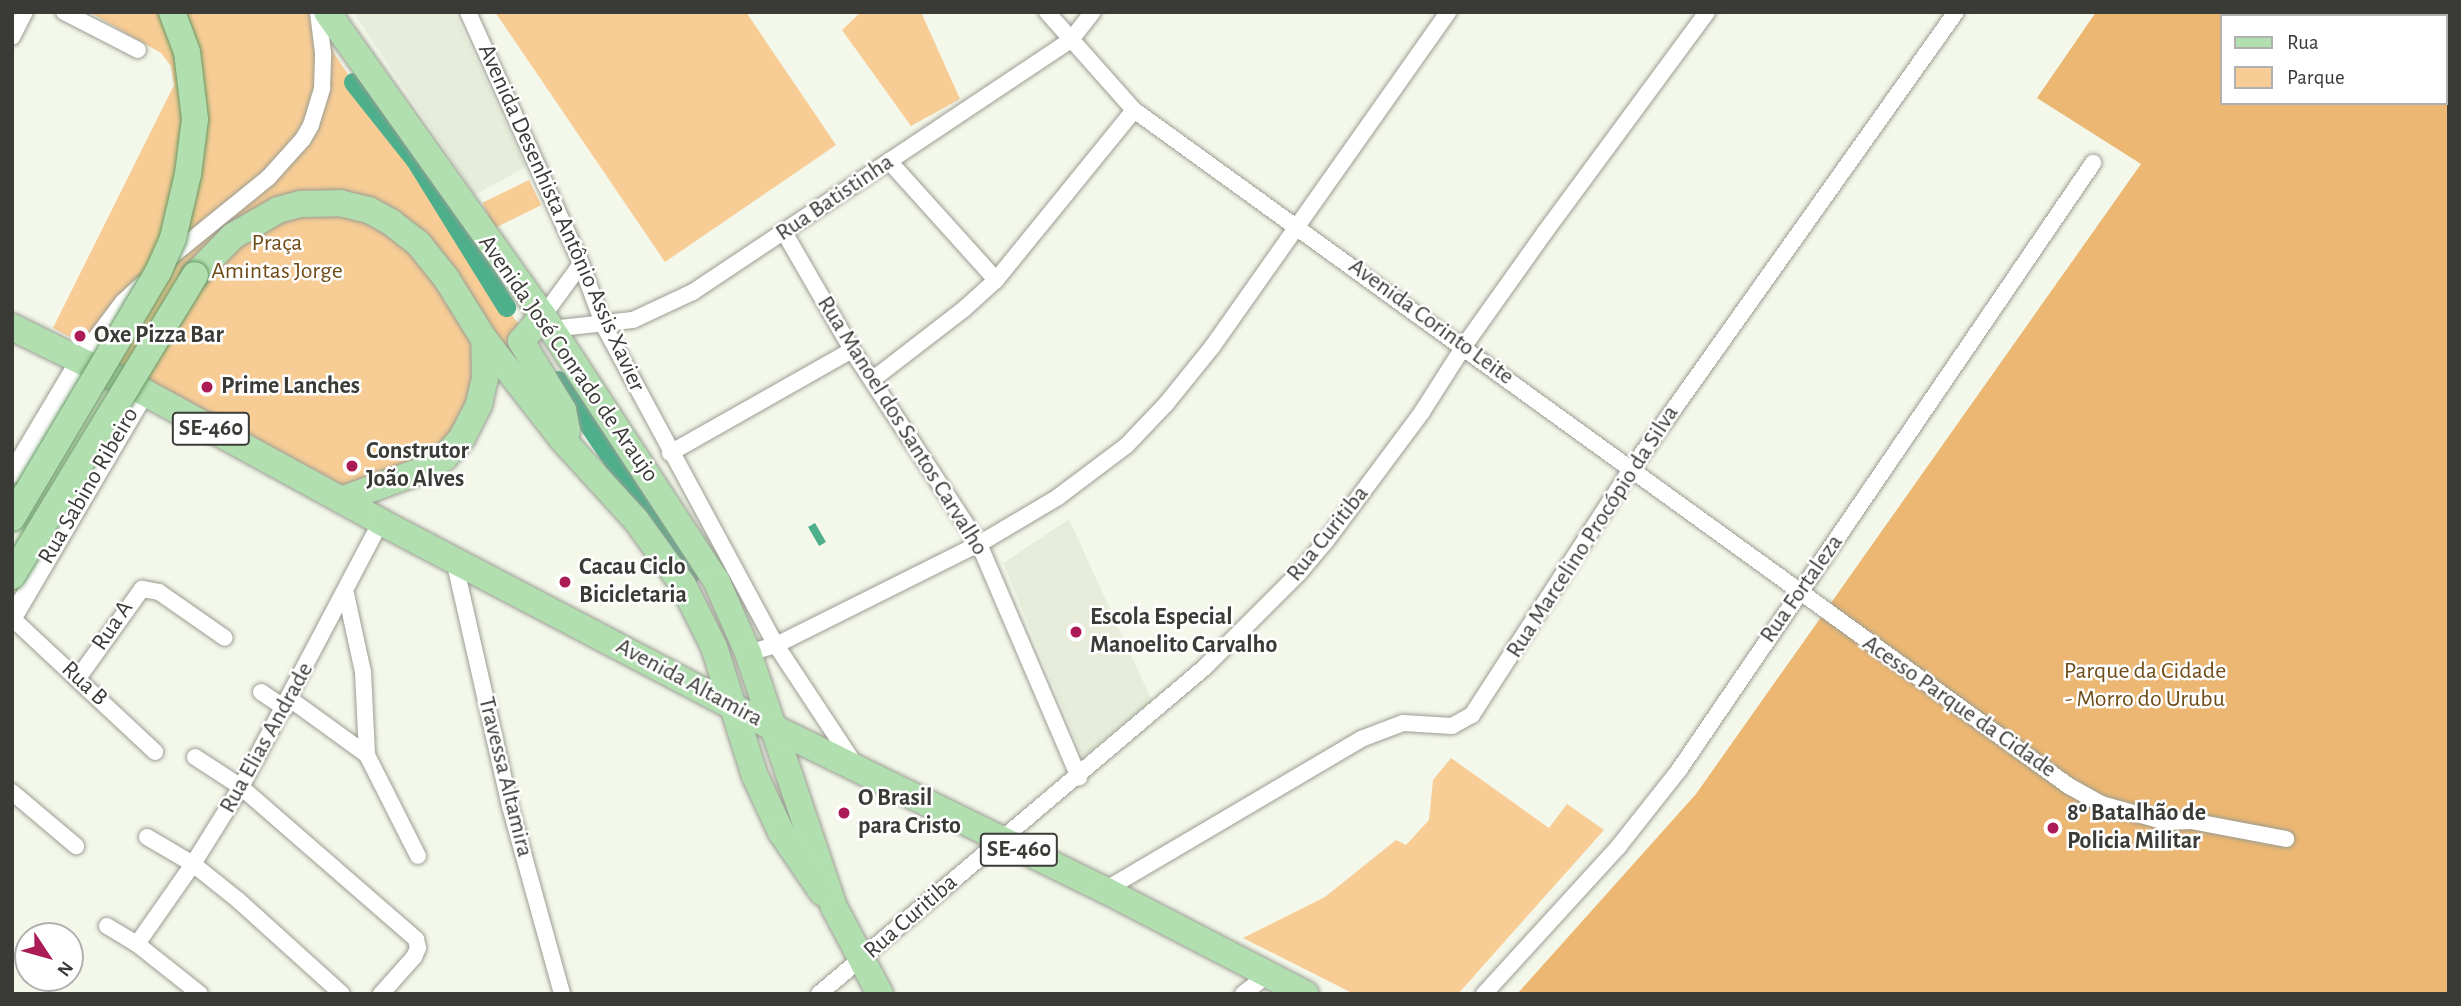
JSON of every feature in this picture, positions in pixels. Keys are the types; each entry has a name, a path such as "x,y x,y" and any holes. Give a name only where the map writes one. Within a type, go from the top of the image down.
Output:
{"main road":[{"path":"12,518 159,270 173,238 195,119 187,52 172,12"},
{"name":"Avenida José Conrado de Araujo","path":"327,12 547,323 716,580 748,653 770,726 834,907"},
{"name":"Avenida José Conrado de Araujo","path":"12,576 195,275 233,236 278,210 290,207 340,203 369,210 392,223 431,257 484,339 562,439 636,520 683,585 714,647 755,776 780,832 797,860 834,907"},
{"path":"547,323 522,341 563,410 568,424 562,439"},
{"name":"SE-460","path":"12,327 80,359"},
{"path":"341,500 423,470 444,458 462,438 480,404 485,378 484,339"},
{"name":"Avenida Altamira","path":"80,359 144,391 381,522 770,726 1000,841 1105,890 1306,994"},
{"path":"834,907 880,994"}],"street":[{"path":"12,37 25,12"},
{"path":"64,12 138,50"},
{"path":"12,473 80,359 123,302 197,234 268,178 303,139 312,125 322,88 323,53 318,12"},
{"name":"Avenida Desenhista Antônio Assis Xavier","path":"468,12 582,264 604,326 670,453 776,645 858,769"},
{"name":"Avenida Corinto Leite","path":"1047,12 1134,110 1297,225 1802,594"},
{"name":"Rua Batistinha","path":"547,323 604,326 633,320 684,297 1070,41 1093,12"},
{"path":"748,653 776,645 979,544 1058,497 1126,446 1167,404 1212,346 1448,12"},
{"name":"Rua Curitiba","path":"819,994 1079,777 1204,668 1298,573 1326,541 1422,412 1464,346 1707,12"},
{"name":"Rua Marcelino Procópio da Silva","path":"1105,890 1362,739 1403,723 1452,726 1472,715 1632,468 1956,12"},
{"path":"872,380 964,309 996,280 1134,110"},
{"path":"889,161 996,280"},
{"name":"Rua Fortaleza","path":"1484,994 1619,846 1679,770 1802,594 2093,163"},
{"name":"Rua Manoel dos Santos Carvalho","path":"784,232 852,349 979,544 1079,777"},
{"path":"547,323 582,264"},
{"path":"670,453 852,349"},
{"name":"Rua Sabino Ribeiro","path":"12,617 144,391"},
{"name":"Rua Elias Andrade","path":"137,944 193,864 241,787 346,594 381,522"},
{"name":"Travessa Altamira","path":"454,560 510,806 562,994"},
{"name":"Rua A","path":"78,678 125,609 142,589 159,592 225,639"},
{"path":"346,594 363,672 367,755 418,856"},
{"name":"Acesso Parque da Cidade","path":"1802,594 2047,770 2101,804 2166,822 2191,821 2286,839"},
{"name":"Rua B","path":"12,617 155,752"},
{"path":"261,692 287,704 367,755"},
{"path":"195,757 241,787 416,939 418,948 414,957 381,994"},
{"path":"12,792 76,846"},
{"path":"147,837 193,864 309,961 342,994"},
{"path":"107,926 137,944 200,994"},
{"path":"1243,994 1267,975"}],"shaded area":[{"path":"353,12 454,12 526,167 475,195"},
{"name":"Escola Especial Manoelito Carvalho","path":"1069,519 1152,701 1083,757 1003,563"},
{"path":"815,523 826,542 819,546 808,527"}],"green space":[{"name":"Praça Amintas Jorge","path":"89,12 307,12 353,82 415,160 506,307 536,347 473,383 467,411 427,461 344,486 53,328 174,85 171,66 161,53"},
{"path":"495,12 746,12 836,145 665,262"},
{"path":"861,12 921,12 960,99 911,126 842,30"},
{"name":"Parque da Cidade - Morro do Urubu","path":"2096,12 2449,12 2449,994 1517,994 1696,794 2141,164 2037,98"},
{"path":"529,180 541,205 495,228 482,203"},
{"path":"1451,758 1549,828 1567,804 1604,830 1458,994 1354,994 1243,938 1325,897 1396,840 1406,845 1429,820 1433,780"}],"waterway":[{"path":"353,82 415,160 506,307"},
{"path":"558,380 690,575"}],"place":[{"name":"Oxe Pizza Bar","path":"80,336"},
{"name":"Prime Lanches","path":"207,387"},
{"name":"Construtor João Alves","path":"352,466"},
{"name":"Cacau Ciclo Bicicletaria","path":"565,582"},
{"name":"Escola Especial Manoelito Carvalho","path":"1076,632"},
{"name":"O Brasil para Cristo","path":"844,813"},
{"name":"8º Batalhão de Policia Militar","path":"2053,828"}]}
